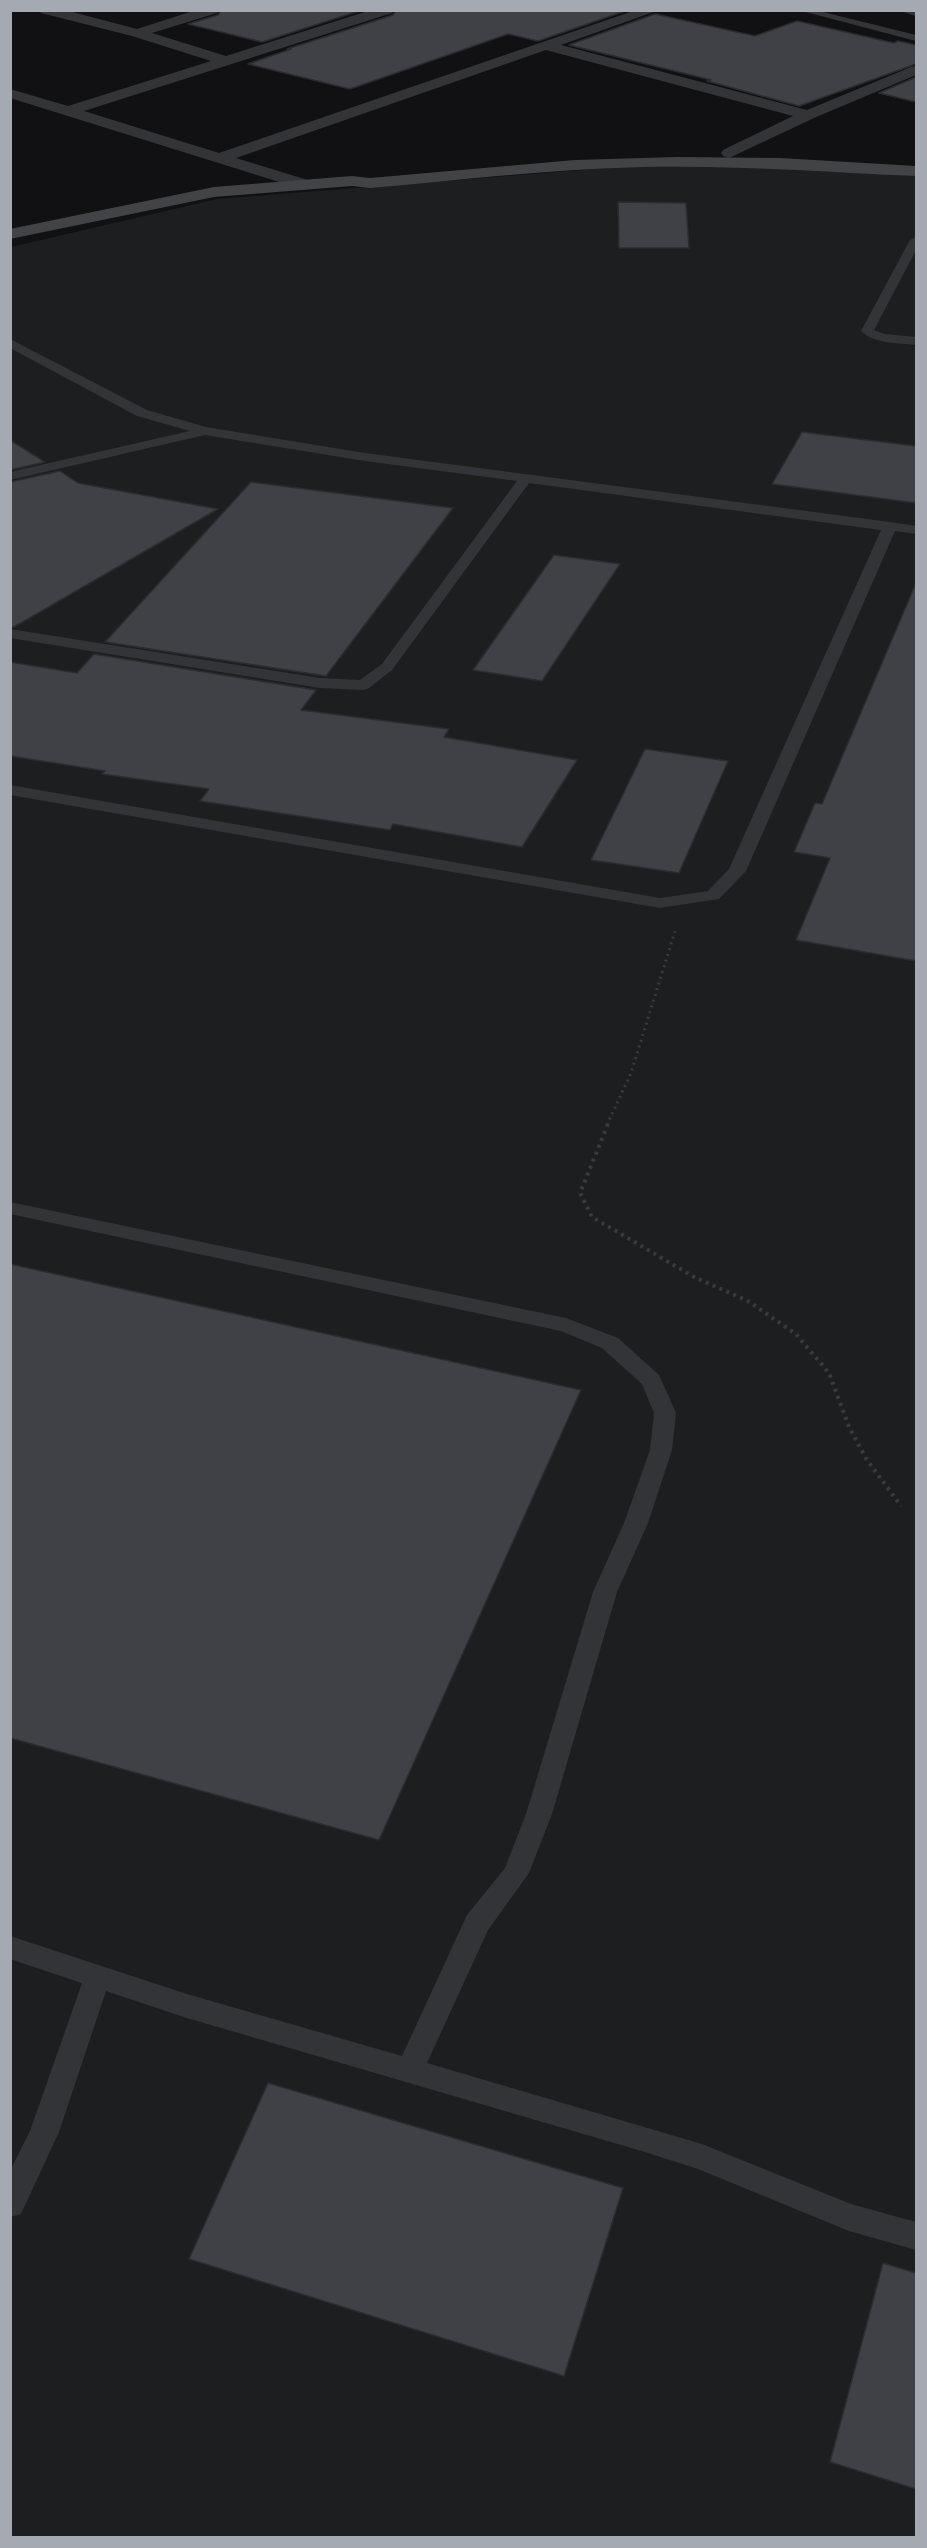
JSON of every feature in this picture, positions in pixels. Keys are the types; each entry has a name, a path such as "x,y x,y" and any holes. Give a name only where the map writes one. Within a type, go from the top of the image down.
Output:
{"street":[{"path":"46,10 137,33 226,61"},
{"path":"64,16 83,10"},
{"path":"137,33 212,10"},
{"path":"69,111 387,10"},
{"path":"221,158 652,10"},
{"path":"545,45 808,115"},
{"path":"729,153 808,115 916,70"},
{"path":"10,93 305,185"},
{"path":"10,234 214,192 352,181 390,172 532,160 638,153 729,153 916,163"},
{"path":"352,181 370,183 643,162 839,165 916,171"}],"lane":[{"path":"802,10 916,38"},
{"path":"916,240 867,331 885,338 916,341"},
{"path":"12,345 142,413 205,431 365,457 916,530"},
{"path":"10,476 205,431"},
{"path":"10,633 320,683 364,685 387,667 526,478"},
{"path":"10,790 660,903 713,895 737,871 890,526"},
{"path":"10,1208 566,1325 610,1343 651,1380 665,1413 661,1450 636,1523 605,1592 539,1814 516,1873 477,1923 410,2070"},
{"path":"10,1947 97,1978 673,2148 849,2217 916,2236"},
{"path":"10,2204 44,2132 97,1978"}],"path":[{"path":"685,899 631,1073 596,1150 580,1193 592,1217 694,1277 748,1301 796,1334 829,1372 849,1427 867,1460 901,1506"}],"shaded area":[{"path":"684,162 916,176 916,2537 11,2538 11,247 217,199"}],"building":[{"path":"221,10 362,10 262,42 188,24 218,15"},
{"path":"396,10 628,10 538,41 508,34 350,89 248,64 393,15"},
{"path":"655,14 755,36 797,21 894,43 898,41 916,45 916,64 799,106 707,81 711,80 569,45"},
{"path":"916,77 916,102 879,93"},
{"path":"618,202 686,203 689,248 619,248"},
{"path":"802,432 916,446 916,503 772,484"},
{"path":"10,440 45,462 10,470"},
{"path":"60,471 78,483 218,509 14,627 10,627 10,482"},
{"path":"251,482 453,508 326,676 105,642"},
{"path":"554,555 620,564 542,681 473,670"},
{"path":"916,583 916,961 796,940 830,858 794,852 815,803 822,804"},
{"path":"94,654 316,690 301,710 449,729 444,737 577,760 522,847 393,824 390,830 200,801 209,789 102,774 105,771 10,756 10,662 77,673"},
{"path":"645,749 728,761 679,873 591,860"},
{"path":"10,1264 581,1390 379,1840 10,1738"},
{"path":"268,2083 623,2188 564,2376 189,2259"},
{"path":"883,2263 916,2273 916,2489 830,2462"}],"waterway":[{"path":"902,10 916,14"}]}
